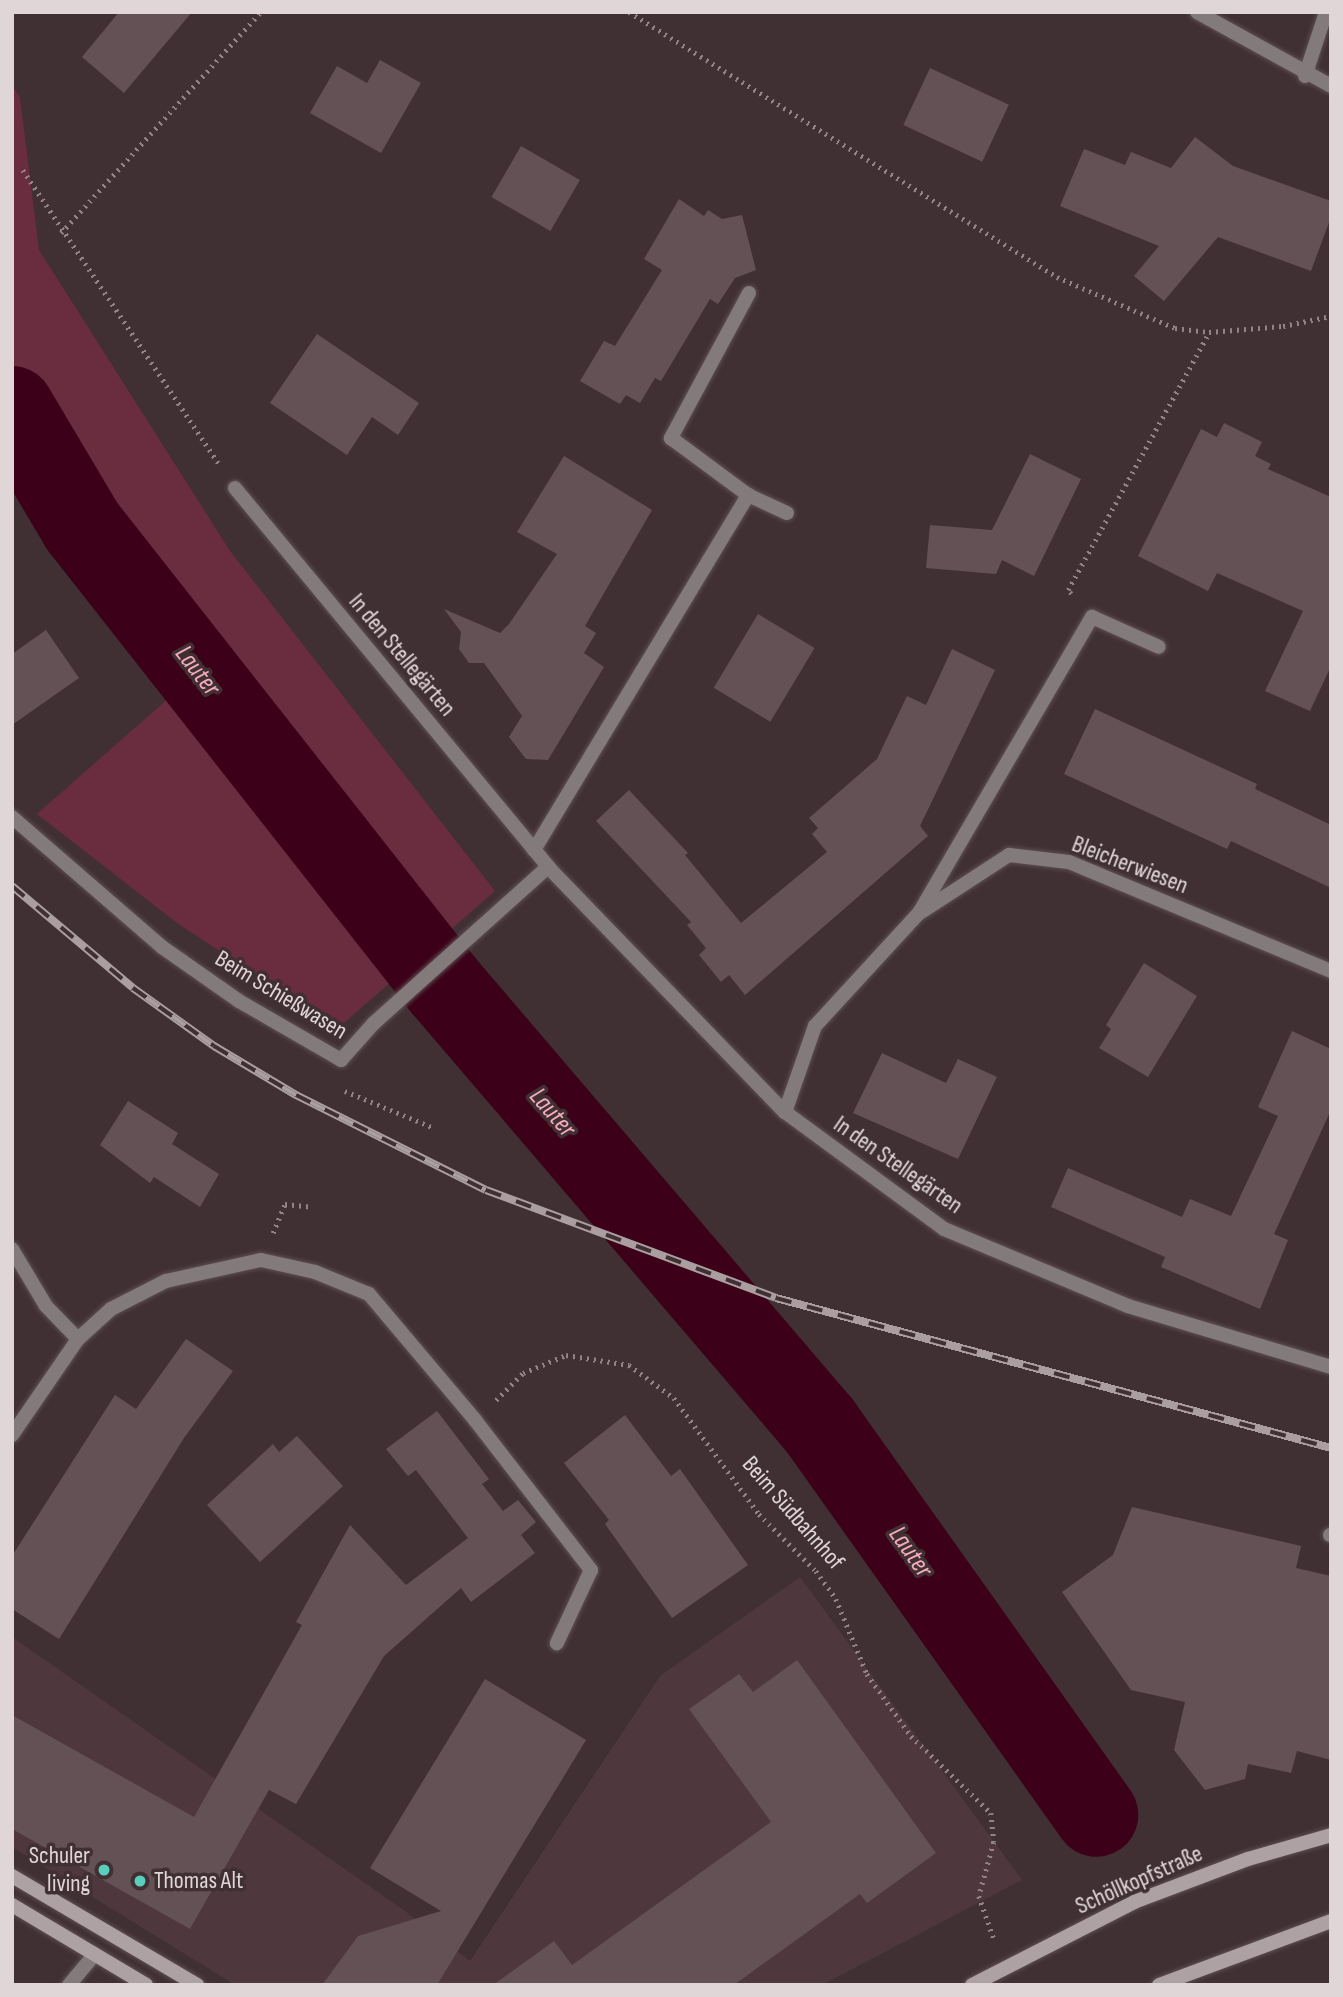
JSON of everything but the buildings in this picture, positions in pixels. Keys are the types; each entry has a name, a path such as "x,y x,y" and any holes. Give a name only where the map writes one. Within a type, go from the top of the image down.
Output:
{"main road":[{"name":"Schöllkopfstraße","path":"972,1985 1134,1902 1248,1859 1331,1835"},
{"path":"12,1876 197,1985"},
{"path":"12,1905 146,1985"},
{"path":"1159,1985 1331,1921"}],"street":[{"path":"1197,12 1305,76 1331,86"},
{"path":"1305,76 1326,12"},
{"path":"749,293 671,438 748,495 787,513"},
{"name":"In den Stellegärten","path":"235,488 548,867 785,1112 944,1229 1128,1306 1331,1367"},
{"path":"534,850 748,495"},
{"name":"Bleicherwiesen","path":"785,1112 816,1026 919,913 1092,617 1159,647"},
{"name":"Beim Schießwasen","path":"12,817 162,947 239,1001 341,1060 374,1023 548,867"},
{"name":"Bleicherwiesen","path":"919,913 1009,855 1069,862 1331,971"},
{"path":"12,1249 46,1306 78,1339"},
{"path":"12,1435 78,1339 111,1310 166,1281 261,1260 315,1272 369,1294 475,1420 591,1570 557,1643"},
{"path":"69,1985 95,1954"}],"path":[{"path":"61,233 261,12"},
{"path":"629,12 1057,277 1175,328 1209,332 1283,326 1331,316"},
{"path":"23,170 61,233 235,488"},
{"path":"1068,590 1209,332"},
{"path":"375,1101 432,1127"},
{"path":"261,1260 285,1203 312,1207"},
{"name":"Beim Südbahnhof","path":"475,1420 523,1373 566,1355 629,1365 674,1398 759,1514 830,1590 867,1674 911,1736 990,1813 994,1842 979,1896 1005,1969"}],"shaded area":[{"path":"12,85 20,98 39,250 230,551 495,891 337,1029 177,923 37,814 170,697 48,546 12,488"},
{"path":"800,1577 1022,1880 822,1985 235,1985 12,1847 12,1637 405,1911 470,1961 660,1676"}],"waterway":[{"name":"Lauter","path":"12,408 82,526 444,986 820,1426 1096,1815"}],"railway":[{"path":"12,886 133,988 214,1046 296,1095 486,1190 776,1298 1331,1448"}],"place":[{"name":"Schuler living","path":"104,1870"},
{"name":"Thomas Alt","path":"140,1881"}]}
